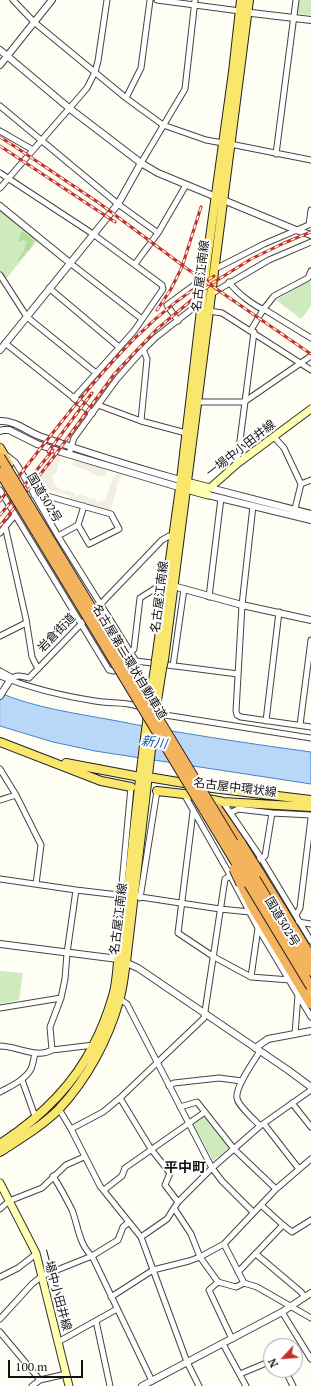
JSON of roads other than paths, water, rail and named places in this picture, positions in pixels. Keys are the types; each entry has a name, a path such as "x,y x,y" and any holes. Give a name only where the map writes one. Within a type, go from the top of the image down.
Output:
{"highway":[{"name":"国道302号","path":"1,453 68,560"},
{"name":"名古屋第二環状自動車道","path":"1,453 311,971"},
{"name":"名古屋第二環状自動車道","path":"0,472 311,987"},
{"path":"0,480 53,568"},
{"path":"142,683 204,787"},
{"path":"128,692 182,781 186,793"},
{"path":"219,803 258,873 287,910 311,957"},
{"path":"228,855 252,906 311,1005"},
{"name":"国道302号","path":"258,873 311,964"},
{"name":"国道302号","path":"242,883 311,995"}],"main road":[{"name":"名古屋江南線","path":"241,0 244,12"},
{"name":"名古屋江南線","path":"144,775 154,737 159,665 183,485 186,433 201,306 227,144 244,12 249,0"},
{"name":"名古屋江南線","path":"170,584 172,536 198,402 215,269 219,198"},
{"name":"一場中小田井線","path":"183,485 209,491 237,464 311,409"},
{"name":"名古屋江南線","path":"0,1152 35,1129 59,1109 86,1073 99,1052 112,1024 120,999 122,960 131,896 144,775 144,736 150,698 159,665"},
{"path":"0,742 101,781 131,787"},
{"path":"46,759 182,781"},
{"path":"204,787 311,800"},
{"name":"名古屋中環状線","path":"156,791 186,793 219,803 241,806 311,807"},
{"name":"名古屋江南線","path":"0,1144 36,1119 54,1102 68,1086 80,1068 94,1045 105,1021 122,960"},
{"name":"一場中小田井線","path":"0,1182 36,1254 69,1386"}],"street":[{"path":"13,0 34,22 126,98 163,125 206,140 311,160"},
{"path":"0,65 52,0"},
{"path":"0,188 87,88 95,72 98,61 106,0"},
{"path":"126,98 142,68 150,0"},
{"path":"157,0 194,2 244,12 311,20"},
{"path":"276,154 296,0"},
{"path":"0,350 118,204 185,89 194,2"},
{"path":"0,50 70,108 141,163 158,173 186,185 311,235"},
{"path":"0,106 118,204 158,233"},
{"path":"0,131 33,150"},
{"path":"0,173 93,234 135,264 162,286 163,289 134,331 74,398"},
{"path":"135,264 158,233 186,185"},
{"path":"0,206 142,319"},
{"path":"215,269 264,244 310,224 311,210"},
{"path":"211,294 229,282 269,260 311,242"},
{"path":"237,464 252,331 263,310 274,296 310,279 311,271"},
{"path":"0,275 27,316 96,373"},
{"path":"178,321 167,305 205,277"},
{"path":"229,282 233,288 260,309 292,325 311,338"},
{"path":"49,288 119,347"},
{"path":"70,451 74,438 117,379 143,349 192,309 201,306"},
{"path":"209,311 222,313 311,370"},
{"path":"5,343 92,413"},
{"path":"141,420 147,359 143,349"},
{"path":"198,402 244,402 311,356"},
{"path":"98,406 186,433"},
{"path":"0,416 3,421 70,451"},
{"path":"0,431 9,430 37,444 70,451 183,485"},
{"path":"274,436 284,448 301,484 294,512"},
{"path":"1,453 15,462 58,536 136,661"},
{"path":"301,484 311,480"},
{"path":"209,491 221,498 253,506 311,514"},
{"path":"209,491 294,512 311,520"},
{"path":"0,492 109,670 111,671 136,661 238,674"},
{"path":"34,495 40,494 111,514 119,529 89,544 78,525"},
{"path":"209,596 221,498"},
{"path":"58,536 78,525 84,506"},
{"path":"253,506 242,605 237,715 241,717 311,727"},
{"path":"0,533 15,515"},
{"path":"5,526 32,657 38,669"},
{"name":"岩倉街道","path":"9,681 18,675 29,678 162,540 172,536"},
{"path":"131,652 134,649 140,598 170,584 242,605 311,620"},
{"path":"173,666 184,589"},
{"path":"266,721 279,612"},
{"path":"0,636 26,623"},
{"path":"300,725 311,640"},
{"path":"0,671 9,681"},
{"path":"0,676 9,681 79,699 112,703 131,703 137,706"},
{"path":"0,696 9,681"},
{"path":"156,707 165,715 311,738"},
{"path":"0,770 16,796 41,845 36,884"},
{"path":"131,787 131,896"},
{"path":"131,896 156,791"},
{"path":"186,793 193,811 251,912 258,928 311,1018"},
{"path":"0,800 16,796"},
{"path":"219,803 232,812 261,858 287,910 296,915 311,941"},
{"path":"232,812 241,806 272,813 311,817 300,905 296,915"},
{"path":"193,811 178,933 214,957 251,978 290,980"},
{"path":"71,1129 104,1112 157,1064 206,1015 220,909 226,879 230,875 265,856 272,813"},
{"path":"0,880 251,912"},
{"path":"52,1050 50,1027 61,998 65,979 67,953 76,890"},
{"path":"287,910 296,908 300,905"},
{"path":"299,922 311,924"},
{"path":"251,978 258,928"},
{"path":"0,944 122,960 138,968 311,1088 292,1104 262,1125 212,1168 178,1202 167,1219 142,1237"},
{"path":"295,1034 298,994"},
{"path":"0,1008 61,998"},
{"path":"120,999 127,1004 212,1168 222,1181 253,1212"},
{"path":"302,1001 311,1005"},
{"path":"299,1169 262,1125 238,1102 236,1097 242,1081 258,1050 268,1039 311,1031"},
{"path":"0,1046 8,1046 35,1053 46,1053 52,1050 94,1045"},
{"path":"0,1092 22,1080 31,1069 35,1053"},
{"path":"169,1086 174,1083 219,1078 242,1081"},
{"path":"22,1080 36,1119"},
{"path":"120,1098 151,1149 170,1173 165,1185 178,1202"},
{"path":"180,1107 197,1102 234,1149 276,1189"},
{"path":"292,1104 311,1127"},
{"path":"59,1109 104,1190 142,1237 187,1362 199,1386"},
{"path":"104,1190 122,1176 125,1168 205,1112"},
{"path":"0,1209 9,1200 42,1188 66,1165 84,1156"},
{"path":"111,1297 153,1270 200,1258 224,1244 276,1189 311,1159"},
{"path":"54,1176 72,1212 79,1236 89,1254 92,1256 116,1310 152,1381"},
{"path":"261,1205 292,1232 309,1222 311,1229"},
{"path":"174,1208 191,1234 200,1258 218,1282 236,1287 244,1283 257,1287 311,1318"},
{"path":"0,1319 32,1284 42,1276 92,1256 118,1240 123,1227 129,1222"},
{"path":"238,1272 283,1225"},
{"path":"224,1244 244,1283"},
{"path":"0,1277 18,1268 36,1254"},
{"path":"256,1254 305,1297"},
{"path":"218,1282 209,1290 232,1339"},
{"path":"142,1386 282,1312 311,1293"},
{"path":"58,1342 116,1310"},
{"path":"282,1312 311,1359"},
{"path":"96,1321 110,1386"},
{"path":"0,1332 40,1380"},
{"path":"223,1344 246,1386"},
{"path":"240,1374 263,1364"},
{"path":"32,1386 40,1380 66,1374"}],"water":[{"name":"新川","path":"0,693 27,703 69,712 187,733 311,752 311,784 95,751 53,742 0,726"}],"railway":[{"path":"0,137 99,203 186,268 311,354"},
{"path":"0,146 115,222"},
{"path":"157,310 171,289 182,267 201,207"},
{"path":"0,526 53,458 115,373 157,329 211,284 251,259 311,232"},
{"path":"0,501 71,410 103,372 136,337 173,304 214,276"},
{"path":"48,452 92,393"},
{"path":"0,515 53,450"}],"district":[{"name":"平中町","path":"185,1168"}]}
